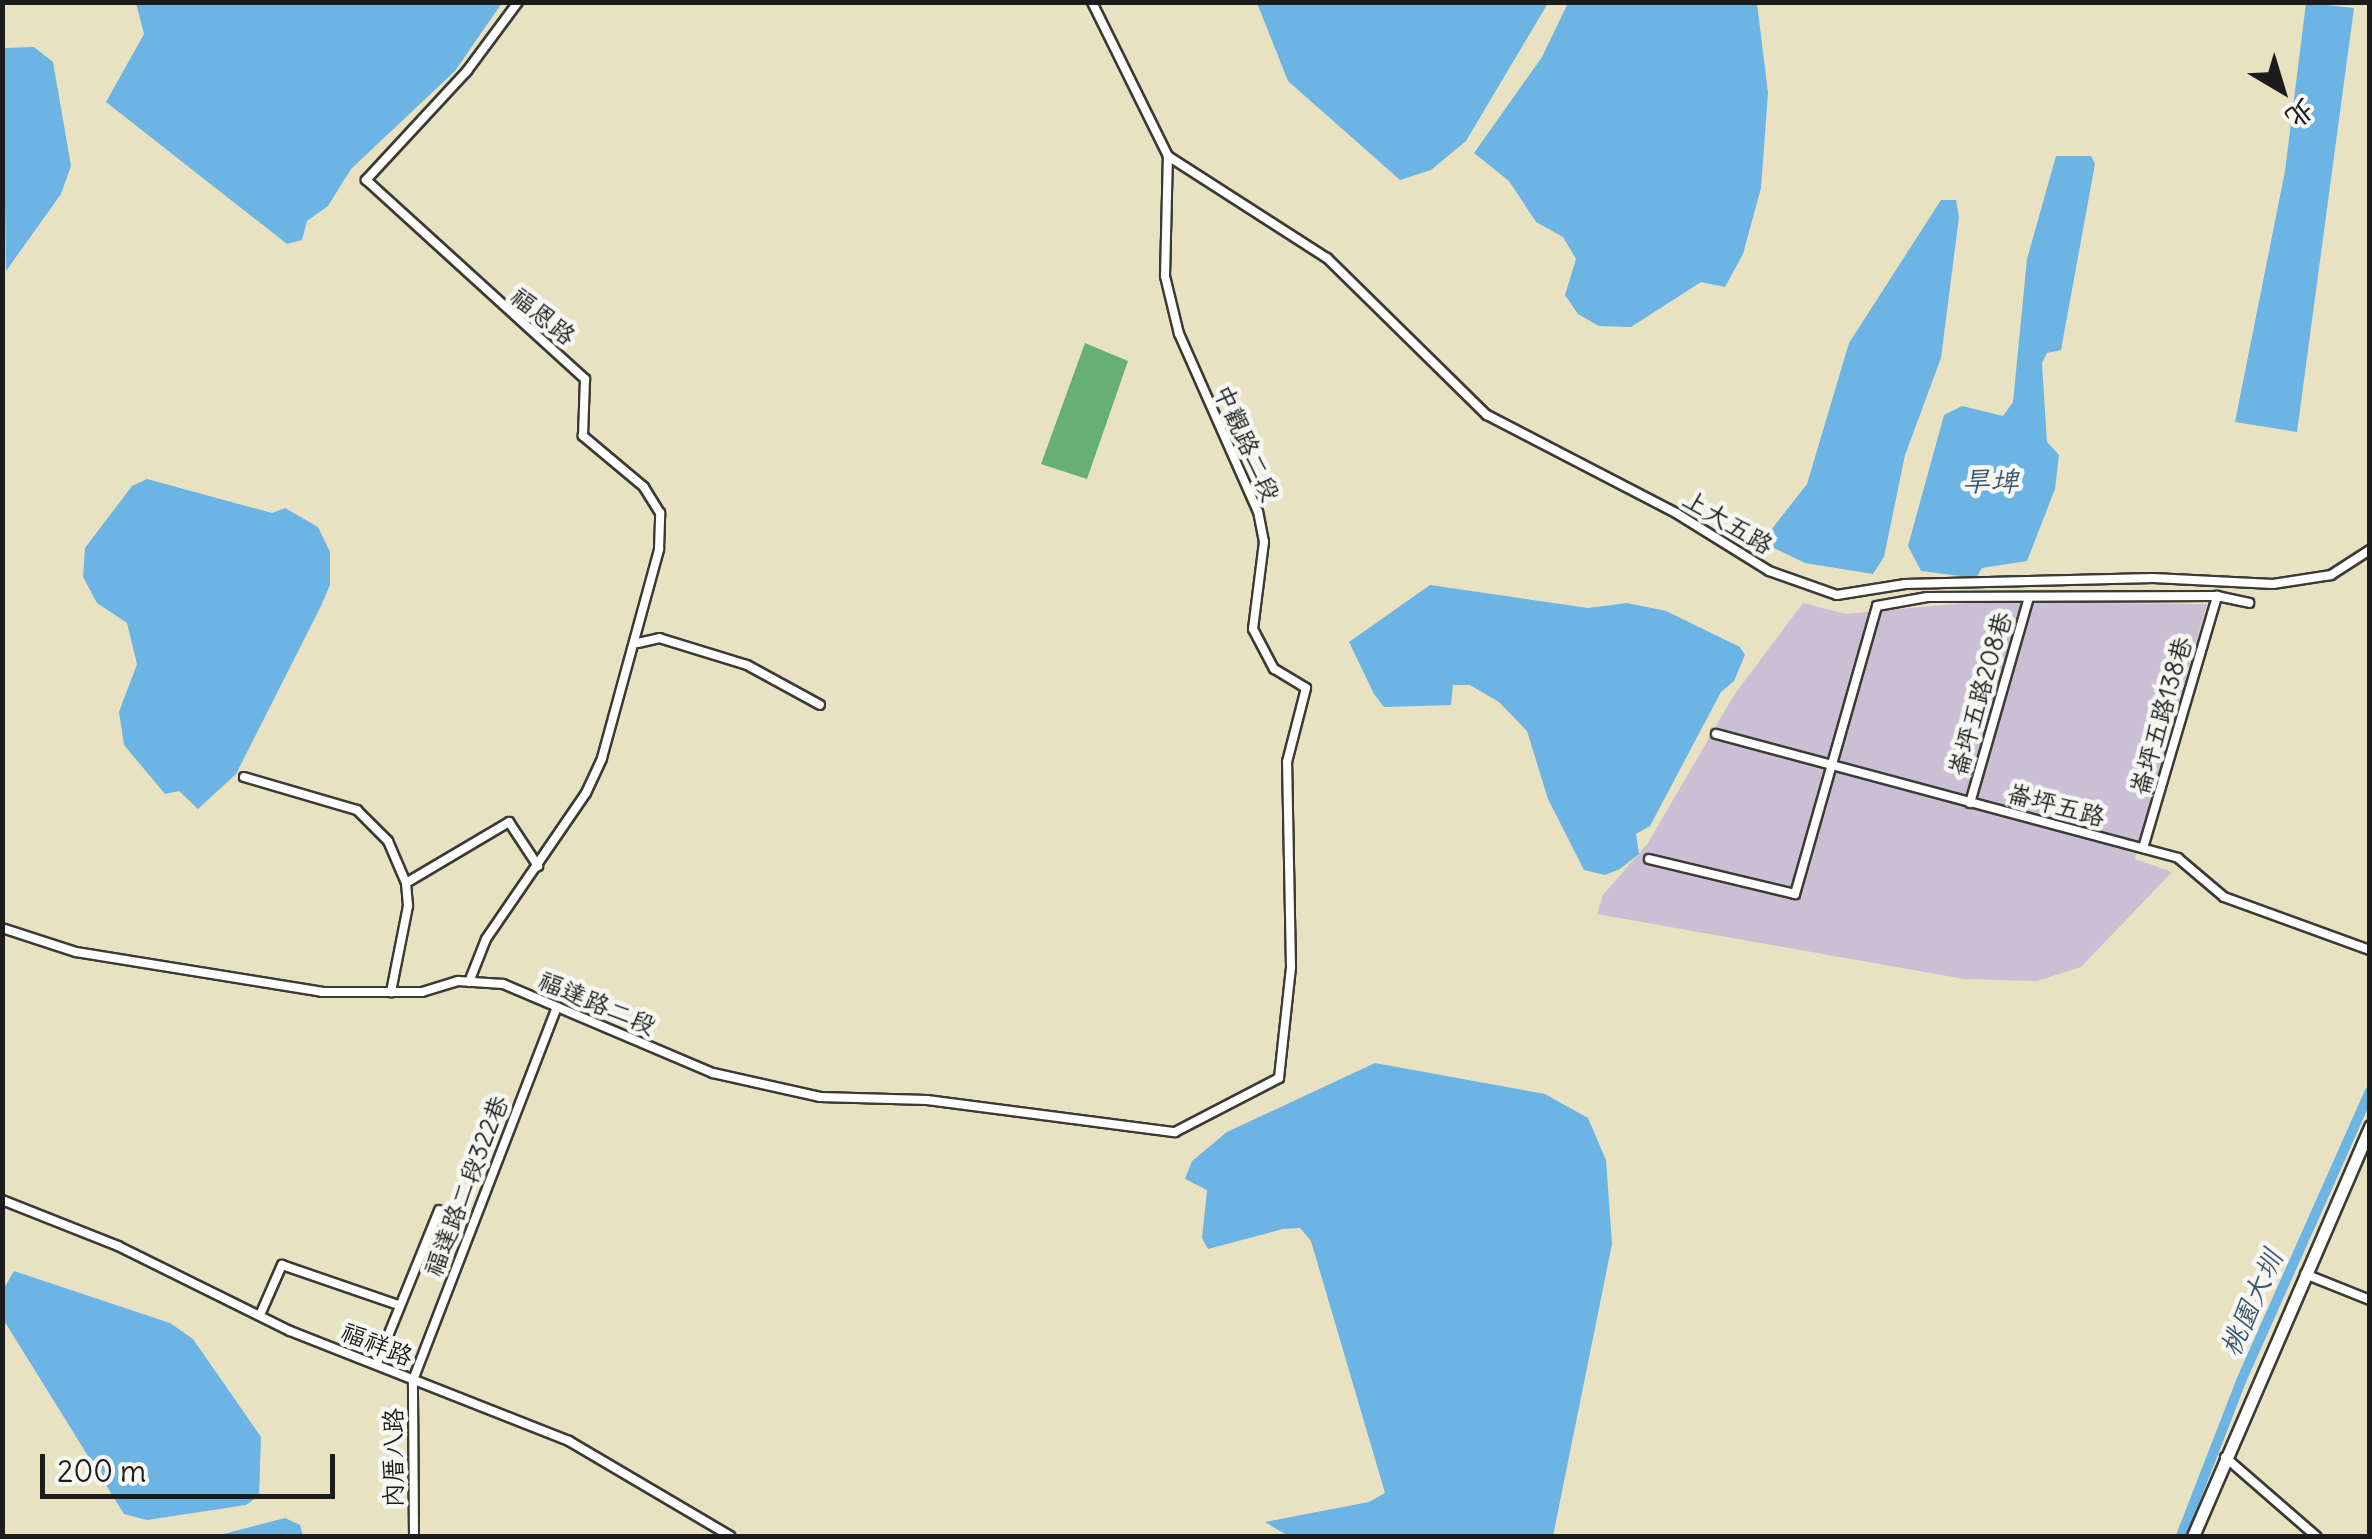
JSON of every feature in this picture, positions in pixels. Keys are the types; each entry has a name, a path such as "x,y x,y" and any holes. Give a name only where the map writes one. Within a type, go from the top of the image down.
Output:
{"street":[{"name":"福恩路","path":"469,982 486,939 586,793 638,643 634,625 659,549 660,513 644,487 583,436 584,379 470,281 366,180 467,71 518,2"},
{"name":"中觀路二段","path":"1092,2 1168,156 1165,276 1179,334 1258,512 1264,542 1252,628 1274,669 1306,688 1288,762 1290,967 1280,1078 1176,1132"},
{"name":"上大五路","path":"1168,156 1327,258 1423,357 1508,430 1676,513 1768,571 1837,595 2153,578 2273,584 2331,575 2370,550"},
{"path":"1877,590 1891,601"},
{"name":"崙坪五路208巷","path":"1970,803 2029,596"},
{"path":"1650,859 1795,894 1874,609 1891,601 2217,596 2249,602"},
{"name":"崙坪五路138巷","path":"2143,848 2217,596"},
{"path":"638,643 659,638 747,665 820,705"},
{"name":"崙坪五路","path":"1716,734 2178,858 2224,897 2370,950"},
{"path":"244,777 357,810 388,840 406,883 391,992"},
{"path":"406,883 509,822 522,832 538,866"},
{"name":"福達路二段","path":"2,928 114,958 322,992 391,992 469,982 503,984 695,1066 769,1090 928,1100 1176,1132"},
{"name":"福達路二段322巷","path":"412,1380 557,1006"},
{"path":"2192,1536 2370,1126"},
{"name":"福祥路","path":"2,1200 412,1380 569,1440 730,1536"},
{"path":"377,1364 438,1210"},
{"path":"260,1315 282,1265 398,1305"},
{"path":"2305,1274 2370,1300"},
{"name":"內厝八路","path":"412,1380 414,1536"},
{"path":"2226,1457 2316,1536"}],"shaded area":[{"path":"1976,602 2207,604 2135,859 2172,872 2081,967 2037,981 1964,979 1597,914 1603,895 1648,843 1734,695 1803,603 1846,614"}],"green space":[{"path":"1085,343 1128,361 1087,479 1041,464"}],"water":[{"path":"136,2 502,3 455,71 351,169 328,206 307,221 302,240 287,244 106,102 144,34"},
{"path":"1257,2 1548,3 1466,141 1431,170 1400,180 1288,81"},
{"path":"1568,3 1757,3 1768,93 1761,188 1743,254 1725,287 1701,282 1631,327 1599,326 1578,314 1565,295 1576,259 1563,237 1536,222 1509,181 1474,153 1542,57"},
{"path":"2306,3 2354,8 2297,432 2235,422 2285,171"},
{"path":"34,47 53,62 71,166 61,194 6,271 3,48"},
{"name":"旱埤","path":"2056,156 2091,156 2095,164 2061,350 2047,353 2042,363 2047,442 2059,455 2055,489 2027,561 1982,568 1976,578 1921,571 1908,546 1944,415 1962,406 2003,416 2013,402 2027,259"},
{"path":"1941,200 1956,200 1959,217 1941,358 1905,455 1884,557 1873,574 1805,563 1774,548 1771,530 1807,484 1849,343"},
{"path":"147,479 272,513 285,508 318,527 330,552 330,585 236,774 198,809 179,791 165,794 124,745 119,712 137,664 127,623 97,603 83,577 85,548 132,486"},
{"path":"1430,585 1588,608 1627,603 1666,611 1740,647 1745,655 1734,681 1721,692 1650,826 1636,834 1639,854 1620,869 1605,875 1584,870 1548,799 1527,731 1499,702 1470,685 1453,685 1451,705 1384,707 1374,694 1349,642"},
{"path":"1375,1063 1545,1094 1588,1118 1606,1160 1612,1244 1553,1536 1288,1536 1265,1522 1369,1502 1385,1493 1311,1241 1300,1228 1283,1229 1208,1249 1202,1238 1207,1190 1185,1179 1192,1161 1227,1132"},
{"path":"14,1271 170,1323 193,1339 261,1437 259,1496 246,1505 147,1520 124,1514 3,1319 3,1290"},
{"path":"285,1518 300,1525 303,1536 216,1536"}],"waterway":[{"name":"桃園大圳","path":"2181,1536 2241,1381 2370,1091"}]}
